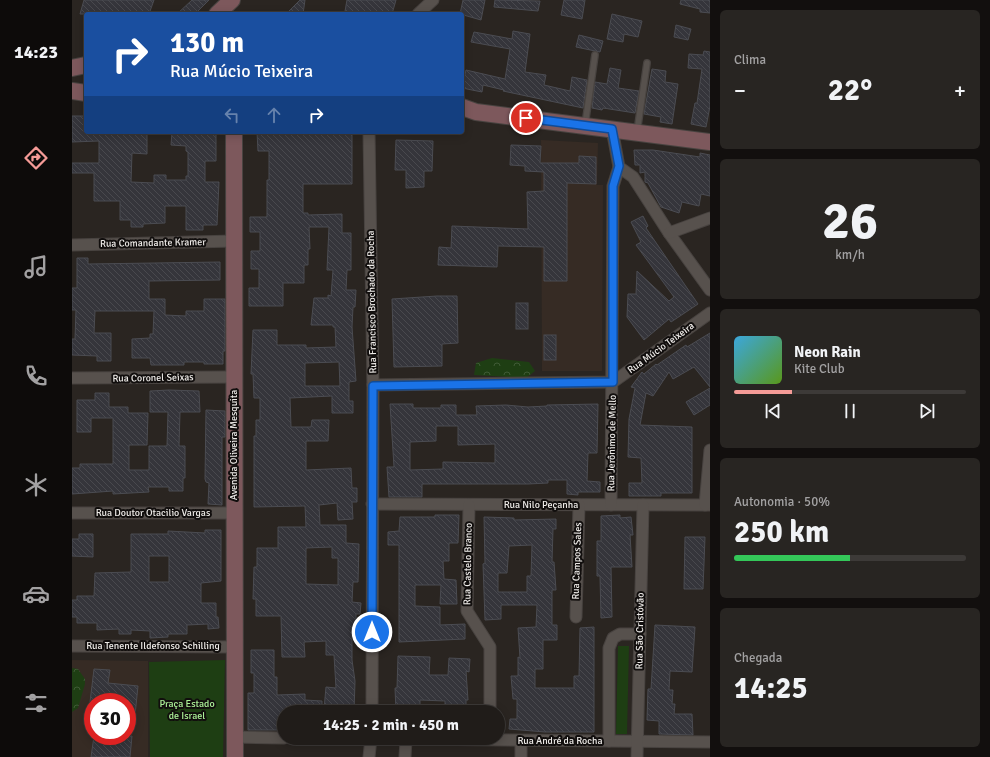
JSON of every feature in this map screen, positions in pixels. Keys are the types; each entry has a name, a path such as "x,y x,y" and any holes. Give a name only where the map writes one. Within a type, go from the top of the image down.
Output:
{"street":[{"path":"220,12 232,0"},
{"path":"420,12 432,0"},
{"path":"72,68 84,65"},
{"path":"72,91 84,93"},
{"path":"467,111 710,142"},
{"path":"612,129 619,166 633,176 669,233 710,290"},
{"name":"Avenida Oliveira Mesquita","path":"234,134 235,757"},
{"name":"Rua Francisco Brochado da Rocha","path":"369,134 373,386 372,705"},
{"name":"Rua Jerônimo de Mello","path":"611,505 613,382 613,186 619,166"},
{"path":"669,233 710,218"},
{"name":"Rua Comandante Kramer","path":"72,245 234,241"},
{"name":"Rua Múcio Teixeira","path":"613,382 710,313"},
{"name":"Rua Coronel Seixas","path":"72,378 234,377"},
{"path":"373,386 613,382"},
{"path":"707,505 710,450"},
{"name":"Rua Nilo Peçanha","path":"372,504 707,505"},
{"name":"Rua Castelo Branco","path":"469,505 467,611 490,648 490,705"},
{"name":"Rua Campos Sales","path":"576,616 579,505"},
{"name":"Rua São Cristóvão","path":"637,757 643,505"},
{"name":"Rua Doutor Otacilio Vargas","path":"72,513 234,513"},
{"path":"609,741 609,648 613,638 620,634 640,634"},
{"name":"Rua Tenente Ildefonso Schilling","path":"72,646 235,646"},
{"path":"235,737 277,738"},
{"name":"Rua André da Rocha","path":"505,740 710,742"},
{"path":"521,757 522,741"},
{"path":"369,757 371,745"},
{"path":"405,757 406,745"}],"lane":[{"path":"585,126 595,56"},
{"path":"637,133 647,63"}],"shaded area":[{"path":"541,140 598,143 597,185 603,185 602,371 542,371"},
{"path":"72,660 148,661 148,757 72,757"}],"green space":[{"path":"492,358 529,362 535,371 526,378 474,375 476,363"},
{"path":"618,646 629,646 627,734 616,734"},
{"name":"Praça Estado de Israel","path":"225,660 223,757 150,757 149,662"},
{"path":"72,668 78,669 85,679 85,684 78,708 72,712"}],"building":[{"path":"84,0 154,0 150,12 84,12 84,14 80,14"},
{"path":"192,0 209,0 197,12 179,12"},
{"path":"300,0 305,0 303,12 288,12"},
{"path":"347,0 396,0 393,12 345,11"},
{"path":"463,0 485,0 481,20 464,15 464,12 460,12"},
{"path":"495,0 540,1 538,11 494,7"},
{"path":"564,0 585,0 582,19 561,15"},
{"path":"681,0 710,0 710,13 700,12 700,9 680,4"},
{"path":"612,14 642,21 638,37 624,34 623,42 607,39"},
{"path":"676,25 691,29 688,40 674,37"},
{"path":"513,31 530,34 525,72 546,75 544,85 570,91 572,77 587,80 583,108 503,91 504,90 483,85 482,92 464,88 466,70 505,79 510,49 471,42 474,32 512,39"},
{"path":"579,35 603,41 600,52 576,47"},
{"path":"704,51 710,52 710,106 706,127 691,124 695,103 697,103 702,69 688,68 689,54 703,55"},
{"path":"610,68 621,70 618,88 639,91 635,113 603,108 602,110 592,108 595,82 607,84"},
{"path":"652,69 666,71 665,82 678,84 672,124 660,122 661,117 644,114"},
{"path":"72,116 84,116 84,134 147,134 147,154 132,153 131,182 154,183 154,175 166,175 166,180 186,180 186,176 188,176 188,152 186,151 186,146 171,145 172,134 216,134 216,161 205,161 205,182 219,182 217,225 203,225 203,230 186,230 186,206 165,206 165,223 143,224 143,227 131,227 131,220 120,220 120,201 94,201 94,173 72,173 72,163 99,163 99,141 72,142"},
{"path":"257,134 352,134 352,184 303,184 303,213 308,213 308,215 342,214 342,233 351,233 351,270 347,270 346,290 356,290 352,327 356,381 349,382 349,401 353,401 353,413 332,413 332,396 290,398 291,427 311,427 312,420 329,420 328,441 306,441 306,470 351,468 352,488 357,488 357,502 352,502 353,519 338,520 337,503 319,505 320,525 346,525 346,543 359,544 358,582 353,582 352,602 361,603 360,614 356,614 356,635 352,635 352,660 355,681 354,705 324,705 326,687 336,688 334,655 326,655 326,641 304,642 305,657 282,657 281,616 256,616 256,599 253,599 254,567 257,567 257,548 278,548 278,527 306,527 305,506 254,507 254,436 256,436 256,420 260,420 260,398 254,398 253,374 251,374 253,330 277,330 277,345 306,345 306,348 336,347 335,327 333,327 333,325 311,325 314,298 328,298 328,295 331,296 333,270 327,270 329,227 309,227 310,249 308,249 308,265 304,265 304,283 283,283 283,306 249,306 249,288 259,288 259,269 251,269 251,251 260,251 260,232 250,232 250,217 267,217 267,180 269,180 269,151 258,151","holes":["339,362 340,386 305,386 305,363","332,547 332,558 338,558 338,585 306,584 306,548"]},
{"path":"396,140 433,141 432,171 424,171 424,187 406,188 406,170 395,170"},
{"path":"511,145 541,146 540,163 579,163 579,156 596,157 596,184 567,183 567,281 544,281 544,247 498,246 497,267 438,265 439,247 451,248 452,226 528,229 527,192 544,191 544,172 525,171 525,166 510,165"},
{"path":"634,150 653,150 700,157 700,153 710,155 710,196 701,194 699,206 682,202 679,213 661,207 648,183 645,182 645,172 640,173 640,165 635,165"},
{"path":"643,216 648,226 646,228 698,304 671,322 669,319 644,340 627,317 628,294 636,294 637,271 669,301 674,297 636,245 641,242 631,222"},
{"path":"77,258 88,258 88,264 220,262 220,280 149,281 149,299 165,299 165,315 186,316 186,311 204,311 204,299 225,299 225,351 223,351 223,364 184,362 184,365 151,365 150,358 132,358 132,339 150,338 150,334 153,334 154,311 95,311 94,333 111,333 111,361 97,361 97,356 72,355 72,339 75,339 76,310 72,310 72,288 77,288"},
{"path":"457,296 458,343 442,344 442,366 394,367 392,299"},
{"path":"516,303 528,303 528,329 516,329"},
{"path":"710,333 710,387 694,367 673,379 669,372 653,396 646,393 640,425 692,427 692,493 661,493 661,496 629,496 629,483 642,483 641,458 628,457 629,419 635,388 631,387 642,372 644,374 656,364 657,365 686,345 687,347"},
{"path":"544,335 556,335 556,360 544,360"},
{"path":"710,388 710,405 694,415 686,402"},
{"path":"150,391 199,391 200,412 180,412 179,446 185,446 185,478 183,478 183,491 169,491 169,487 148,487 149,492 113,494 113,491 72,494 72,468 80,468 80,464 113,464 113,418 91,418 91,432 77,432 77,400 95,400 95,393 109,393 109,407 128,407 128,413 148,413 147,445 129,445 129,470 149,470 149,446 167,446 168,412 150,412"},
{"path":"390,404 413,404 413,408 441,408 441,405 456,405 456,415 477,415 476,406 506,405 528,407 598,404 597,453 588,453 587,481 600,482 600,492 578,492 578,495 567,494 567,480 548,480 548,483 528,484 422,484 422,497 389,497 387,467 394,467","holes":["436,426 458,426 458,445 495,444 495,463 443,462 443,469 410,470 410,442 436,441"]},
{"path":"206,410 225,411 225,437 222,437 222,505 208,504 209,483 206,482 205,479"},
{"path":"435,515 459,515 458,543 449,543 449,561 443,561 444,579 456,580 457,604 440,604 441,585 415,585 415,606 440,607 440,625 465,624 465,639 399,642 399,545 388,545 388,532 399,531 400,517 435,517"},
{"path":"620,515 620,518 631,517 633,535 630,535 632,567 611,567 612,617 601,618 600,576 597,576 597,541 601,541 601,516"},
{"path":"484,517 514,518 514,520 556,519 556,529 553,529 552,562 554,562 556,590 552,590 552,625 557,625 557,640 543,640 543,669 535,669 535,688 574,688 574,676 579,676 580,628 594,627 594,732 545,732 509,729 510,719 517,719 517,699 513,699 511,676 518,676 518,657 520,658 518,628 536,627 537,605 501,605 501,619 485,620 483,564 485,563","holes":["532,545 531,576 527,576 527,592 498,592 498,573 507,573 509,546"]},
{"path":"205,530 221,530 221,581 201,583 201,603 216,603 216,617 218,617 219,628 208,629 208,624 187,625 187,634 168,634 168,637 150,638 150,631 131,630 131,634 119,634 119,629 97,630 97,623 77,623 77,617 72,617 72,600 77,600 77,596 94,596 95,573 131,572 131,534 168,534 168,531 205,533","holes":["149,556 169,556 169,582 149,582"]},
{"path":"79,534 93,534 93,557 72,556 72,539 79,539"},
{"path":"685,537 705,537 703,589 684,589"},
{"path":"655,625 695,627 692,672 670,671 669,690 673,690 672,704 675,704 674,714 692,714 693,735 659,734 659,721 647,720 648,689 651,689"},
{"path":"251,650 274,650 274,677 277,677 277,695 305,694 305,700 322,701 322,705 277,705 277,730 248,730 248,693 254,693 254,673 251,673"},
{"path":"398,656 430,657 429,675 448,675 449,658 470,659 469,672 466,671 468,700 466,700 466,705 445,705 445,701 420,700 420,705 396,705 395,688 397,688"},
{"path":"94,669 110,670 108,683 138,686 136,706 136,693 91,693"},
{"path":"93,745 131,745 130,757 91,757"}],"route":[{"path":"372,632 373,386 613,382 613,186 619,166 612,129 526,118"}]}
